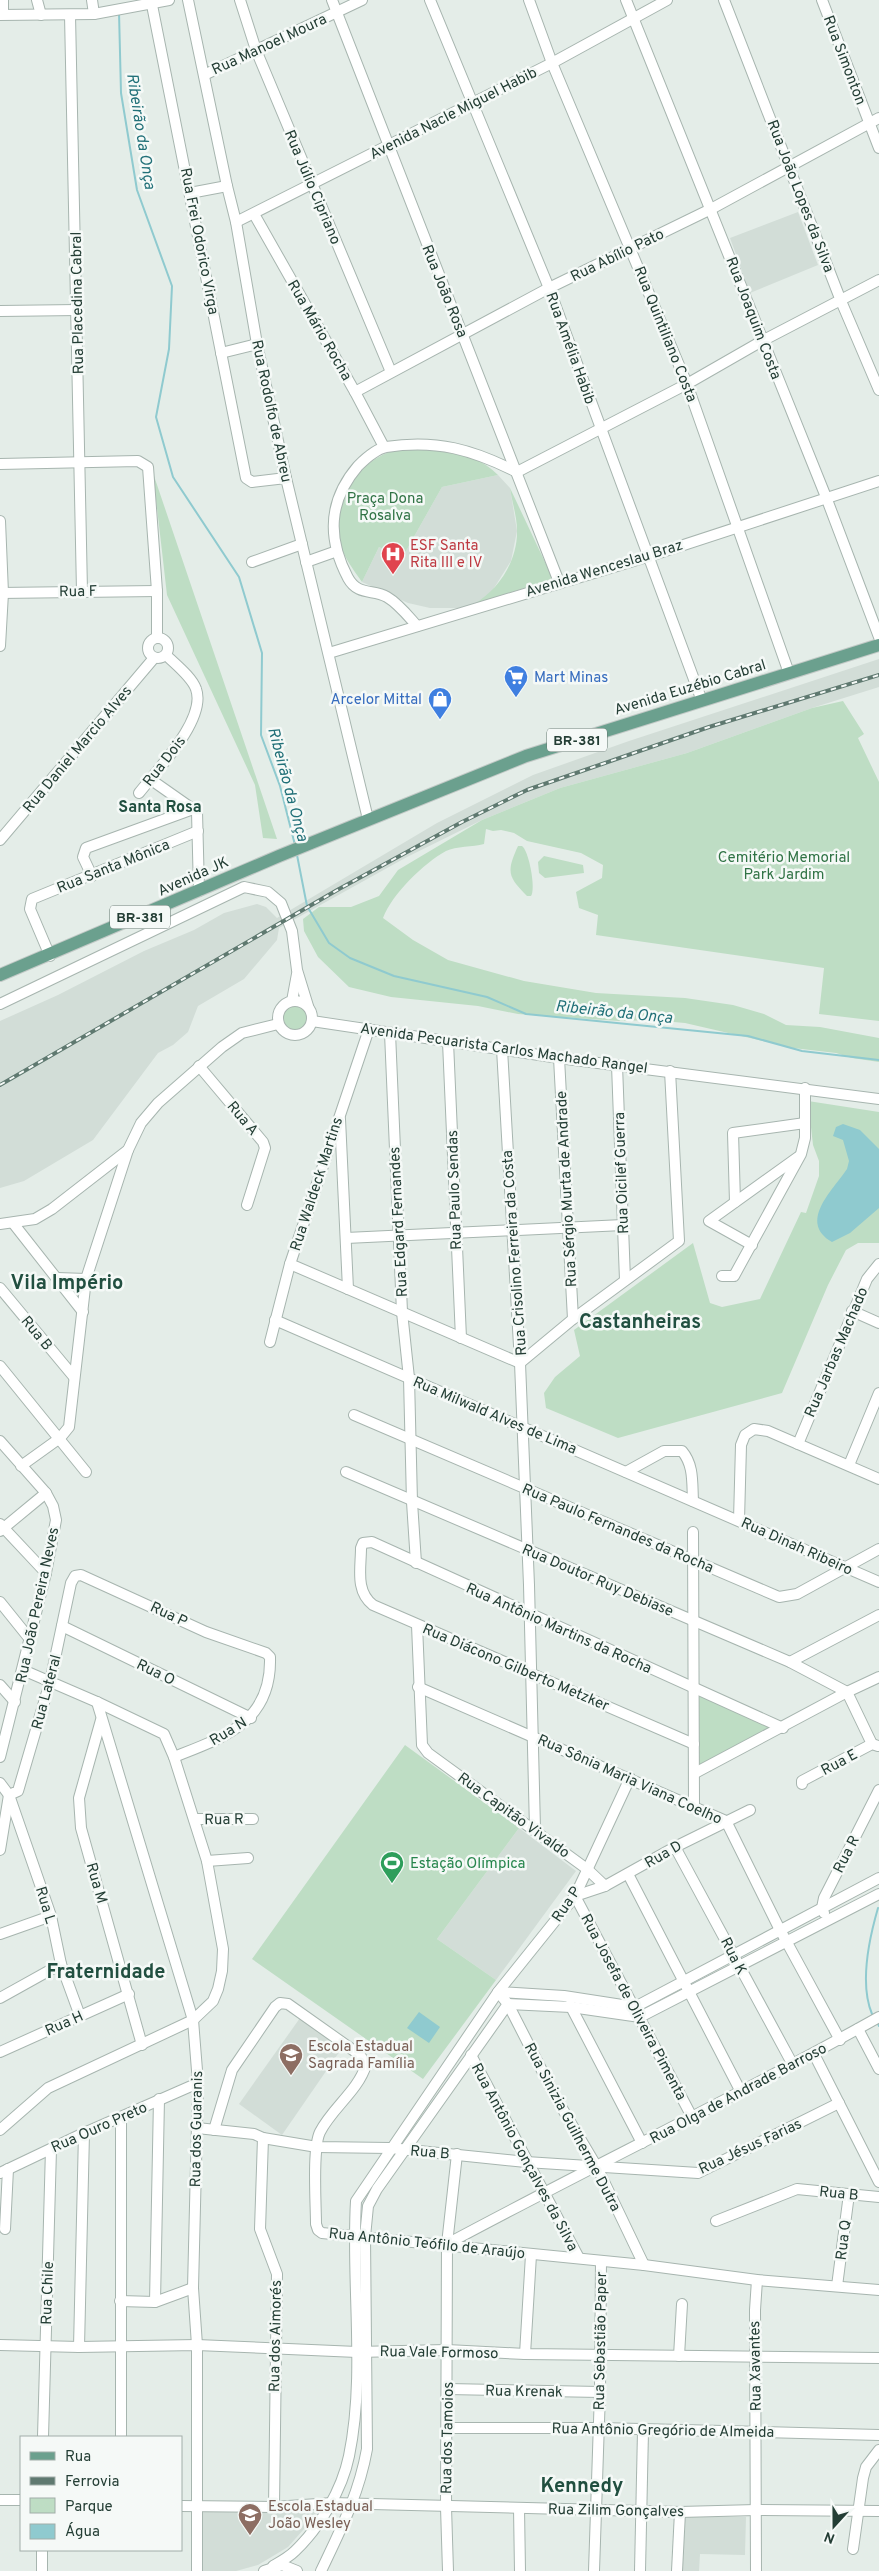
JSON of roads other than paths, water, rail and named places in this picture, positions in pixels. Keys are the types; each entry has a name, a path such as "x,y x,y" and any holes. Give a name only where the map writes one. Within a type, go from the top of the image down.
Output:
{"main road":[{"name":"Avenida Euzébio Cabral","path":"317,841 526,756 879,645"},
{"name":"Avenida JK","path":"0,976 317,841"}],"street":[{"path":"3,0 2,14 70,15 94,14 169,0"},
{"path":"38,0 41,14"},
{"path":"92,0 94,14"},
{"name":"Rua Rodolfo de Abreu","path":"188,0 236,222 257,344 286,478 368,819"},
{"name":"Rua Júlio Cipriano","path":"240,0 256,50 392,372"},
{"name":"Rua João Rosa","path":"332,0 559,582"},
{"name":"Rua Manoel Moura","path":"204,75 362,0"},
{"name":"Rua Amélia Habib","path":"430,0 549,288 702,700"},
{"name":"Rua Quintiliano Costa","path":"530,0 552,63 687,384 739,525 789,673"},
{"name":"Rua Joaquim Costa","path":"626,0 826,497 879,637"},
{"name":"Avenida Nacle Miguel Habib","path":"236,222 552,63 667,0"},
{"name":"Rua João Lopes da Silva","path":"724,0 790,165 841,300 879,390"},
{"name":"Rua Simonton","path":"822,0 879,148"},
{"name":"Rua Frei Odorico Virga","path":"152,2 221,352 249,481 286,478"},
{"name":"Rua Placedina Cabral","path":"70,15 78,310 78,462 82,590"},
{"name":"Rua Abílio Pato","path":"355,392 549,288 632,250 711,209 879,118"},
{"path":"190,193 227,186"},
{"name":"Rua Mário Rocha","path":"254,214 384,447"},
{"path":"417,626 387,597 357,589 349,579 337,551 334,538 336,499 346,480 365,459 384,447 427,445 457,447 490,459 517,472 601,430 762,341 879,280"},
{"path":"0,311 78,310"},
{"path":"221,352 257,344"},
{"path":"0,464 138,461 148,467 157,591 157,638"},
{"name":"Avenida Wenceslau Braz","path":"329,653 650,556 739,525 879,481"},
{"path":"0,521 2,593 0,646"},
{"path":"252,562 302,544"},
{"path":"306,562 337,551"},
{"name":"Rua F","path":"2,593 82,590 157,591"},
{"path":"157,638 166,642 168,648 166,654 160,658 154,658 149,654 148,647 150,641 157,638"},
{"name":"Rua Dois","path":"139,793 188,729 199,700 195,687 166,654"},
{"name":"Rua Daniel Marcio Alves","path":"0,840 154,658"},
{"path":"150,779 197,812 199,891"},
{"path":"92,876 83,857 86,848 193,809"},
{"name":"Rua Santa Mônica","path":"50,956 30,909 32,899 198,831"},
{"path":"0,1004 217,898 244,887 268,892 281,902 292,931 297,970 312,1021 307,1031 297,1036 286,1033 278,1024 280,1009 292,1001 297,970"},
{"path":"292,1001 308,1006"},
{"name":"Avenida Pecuarista Carlos Machado Rangel","path":"312,1021 559,1058 696,1074 879,1099"},
{"path":"21,1466 60,1438 69,1427 86,1279 128,1150 141,1123 158,1103 198,1066 242,1033 278,1024"},
{"name":"Rua Waldeck Martins","path":"270,1342 290,1264 369,1029"},
{"name":"Rua Edgard Fernandes","path":"390,1033 402,1312 409,1378 412,1502 416,1563"},
{"name":"Rua Paulo Sendas","path":"448,1042 461,1338"},
{"name":"Rua Crisolino Ferreira da Costa","path":"502,1049 520,1363 530,1615"},
{"name":"Rua Sérgio Murta de Andrade","path":"559,1058 573,1319"},
{"name":"Rua Oicilef Guerra","path":"617,1065 626,1280"},
{"name":"Rua A","path":"198,1066 263,1142 265,1148 247,1205"},
{"path":"290,1264 520,1363 573,1319 679,1241 670,1071"},
{"path":"722,1276 734,1276 801,1154 805,1138 805,1088"},
{"path":"340,1113 348,1289"},
{"path":"735,1202 733,1133 805,1123"},
{"path":"0,1224 35,1219 52,1210 128,1150"},
{"path":"752,1245 709,1221 801,1154"},
{"path":"13,1223 83,1312"},
{"path":"346,1238 623,1225"},
{"name":"Rua Jarbas Machado","path":"798,1444 866,1279 879,1264"},
{"path":"57,1278 86,1279"},
{"name":"Rua B","path":"0,1288 74,1378"},
{"path":"852,1311 879,1323"},
{"name":"Rua Milwald Alves de Lima","path":"275,1320 714,1510"},
{"path":"0,1366 86,1472"},
{"path":"849,1466 879,1393"},
{"name":"Rua Paulo Fernandes da Rocha","path":"354,1415 779,1597 797,1594 879,1549"},
{"path":"739,1520 741,1445 745,1435 754,1429 768,1430 879,1479"},
{"name":"Rua João Pereira Neves","path":"0,1440 46,1493 53,1506 56,1520 46,1573 0,1757"},
{"path":"626,1472 664,1451 682,1451 688,1459 691,1468 693,1501"},
{"name":"Rua Doutor Ruy Debiase","path":"346,1472 412,1502 528,1549 790,1662 847,1692"},
{"path":"46,1493 1,1528 46,1573"},
{"name":"Rua Dinah Ribeiro","path":"714,1510 879,1582"},
{"path":"693,1532 694,1744 696,1773 694,1805"},
{"name":"Rua Antônio Martins da Rocha","path":"361,1572 361,1548 367,1541 372,1542 783,1728"},
{"name":"Rua Diácono Gilberto Metzker","path":"361,1572 360,1589 364,1598 373,1605 694,1744"},
{"name":"Rua P","path":"71,1583 75,1576 87,1576 206,1632 266,1653 270,1657"},
{"name":"Rua Lateral","path":"9,1794 18,1791 50,1682 71,1583"},
{"path":"0,1602 29,1638"},
{"path":"530,1615 535,1829"},
{"path":"790,1662 879,1615"},
{"path":"417,1625 418,1687"},
{"name":"Rua O","path":"62,1626 251,1718"},
{"name":"Rua N","path":"174,1757 213,1742 251,1718 265,1690 269,1676 270,1657"},
{"path":"0,2130 48,2088 193,2020 213,2001 222,1971 223,1949 207,1861 174,1757 164,1734 23,1670"},
{"path":"696,1773 847,1692 879,1677"},
{"path":"0,1685 15,1702"},
{"name":"Rua Sônia Maria Viana Coelho","path":"418,1687 694,1805 726,1821 780,1929 840,2040"},
{"name":"Rua Capitão Vivaldo","path":"418,1687 422,1745 428,1753 535,1829 587,1869 605,1886"},
{"path":"847,1692 876,1745"},
{"name":"Rua dos Guaranis","path":"97,1702 193,2020 198,2082 193,2288 197,2345 197,2571"},
{"name":"Rua M","path":"101,1720 79,1798 81,1828 142,2045"},
{"name":"Rua E","path":"802,1784 802,1781 876,1745"},
{"name":"Rua P","path":"266,2570 295,2552 332,2503 349,2457 355,2405 354,2236 356,2201 390,2148 498,1992 576,1896 630,1778"},
{"path":"0,1783 9,1794 0,1850"},
{"name":"Rua R","path":"822,1908 824,1898 879,1790"},
{"name":"Rua L","path":"9,1794 51,1916 60,1964 80,2016"},
{"name":"Rua D","path":"576,1896 605,1886 675,1847 750,1810"},
{"name":"Rua R","path":"194,1819 253,1819"},
{"name":"Rua K","path":"675,1847 793,2065"},
{"path":"207,1861 248,1858"},
{"path":"628,1874 741,2092"},
{"path":"498,1992 564,1996 635,2007 879,1878"},
{"path":"322,2571 361,2481 367,2449 368,2351 365,2237 368,2206 403,2150 508,2004 571,2007 640,2017 739,1968 879,1894"},
{"name":"Rua Josefa de Oliveira Pimenta","path":"576,1896 692,2117"},
{"path":"822,1908 828,1920"},
{"path":"0,1934 51,1916"},
{"path":"0,1998 60,1964"},
{"name":"Rua Sinizia Guilherme Dutra","path":"498,1992 508,2004 556,2098 597,2167 644,2265"},
{"name":"Rua H","path":"0,2052 129,1994"},
{"path":"564,1996 642,2143"},
{"name":"Rua Antônio Teófilo de Araújo","path":"214,2130 232,2070 274,2007 280,2003 288,2004 360,2056 366,2065 359,2079 320,2132 317,2147 316,2224 318,2230 322,2232 447,2244 530,2255 644,2265 757,2280 879,2290"},
{"name":"Rua Olga de Andrade Barroso","path":"447,2244 544,2192 597,2167 814,2054 879,2017"},
{"path":"858,2029 879,2069"},
{"path":"814,2054 879,2182"},
{"name":"Rua Antônio Gonçalves da Silva","path":"471,2055 578,2258"},
{"name":"Rua Ouro Preto","path":"4,2171 198,2082"},
{"path":"155,2302 159,2099"},
{"name":"Rua Jésus Farias","path":"597,2167 698,2172 839,2103"},
{"path":"121,2117 121,2436"},
{"name":"Rua B","path":"197,2128 254,2134 263,2138 317,2147 390,2148 526,2162 597,2167"},
{"path":"79,2347 84,2133"},
{"name":"Rua dos Aimorés","path":"263,2138 260,2229 277,2274 274,2349 274,2507"},
{"name":"Rua Chile","path":"43,2436 51,2149"},
{"name":"Rua dos Tamoios","path":"448,2571 446,2507 448,2389 447,2244 457,2154"},
{"path":"4,2171 5,2229"},
{"name":"Rua B","path":"716,2221 797,2188 879,2197"},
{"name":"Rua Q","path":"837,2286 849,2194"},
{"path":"525,2354 530,2255"},
{"name":"Rua Sebastião Paper","path":"594,2571 601,2355 601,2261"},
{"name":"Rua Xavantes","path":"756,2571 755,2355 757,2280"},
{"path":"120,2301 155,2302 193,2288"},
{"path":"679,2356 682,2304"},
{"name":"Rua Vale Formoso","path":"0,2345 79,2347 197,2345 356,2352 447,2350 525,2354 755,2355 879,2358"},
{"name":"Rua Krenak","path":"448,2389 600,2392"},
{"name":"Rua Antônio Gregório de Almeida","path":"447,2428 599,2428 642,2431 756,2431 879,2435"},
{"path":"640,2571 642,2431"},
{"path":"853,2549 856,2538 857,2509 866,2467 879,2450"},
{"path":"0,2500 20,2500"},
{"name":"Rua Zilim Gonçalves","path":"182,2506 274,2507 332,2503 680,2512 879,2510"},
{"path":"519,2508 520,2571"},
{"path":"677,2571 680,2512"},
{"path":"42,2551 42,2571"},
{"path":"266,2570 290,2567 297,2571"}],"water":[{"path":"843,1124 860,1130 879,1149 879,1208 850,1233 832,1242 822,1234 818,1225 818,1216 827,1196 847,1169 849,1161 843,1140 833,1136 836,1127"},
{"path":"419,2012 440,2027 429,2043 407,2028"}],"waterway":[{"name":"Ribeirão da Onça","path":"119,12 121,93 137,190 172,286 169,349 156,417 173,477 239,577 262,653 261,735 280,786 295,845"},
{"name":"Ribeirão da Onça","path":"297,855 307,906 329,943 350,958 394,976 487,997 526,1014 748,1036 802,1051 879,1060"},
{"path":"872,2014 868,2002 866,1975 871,1933 878,1908"}],"railway":[{"path":"0,1085 339,889 462,822 527,790 709,727 879,675"}],"place":[{"name":"ESF Santa Rita III e IV","path":"393,575"},
{"name":"Mart Minas","path":"516,698"},
{"name":"Arcelor Mittal","path":"440,720"},
{"name":"Estação Olímpica","path":"392,1884"},
{"name":"Escola Estadual Sagrada Família","path":"291,2076"},
{"name":"Escola Estadual João Wesley","path":"250,2536"}],"district":[{"name":"Santa Rosa","path":"160,806"},
{"name":"Vila Império","path":"67,1282"},
{"name":"Castanheiras","path":"640,1321"},
{"name":"Fraternidade","path":"106,1971"},
{"name":"Kennedy","path":"582,2485"}],"park label":[{"name":"Praça Dona Rosalva","path":"385,506"},
{"name":"Cemitério Memorial Park Jardim","path":"784,866"}]}
